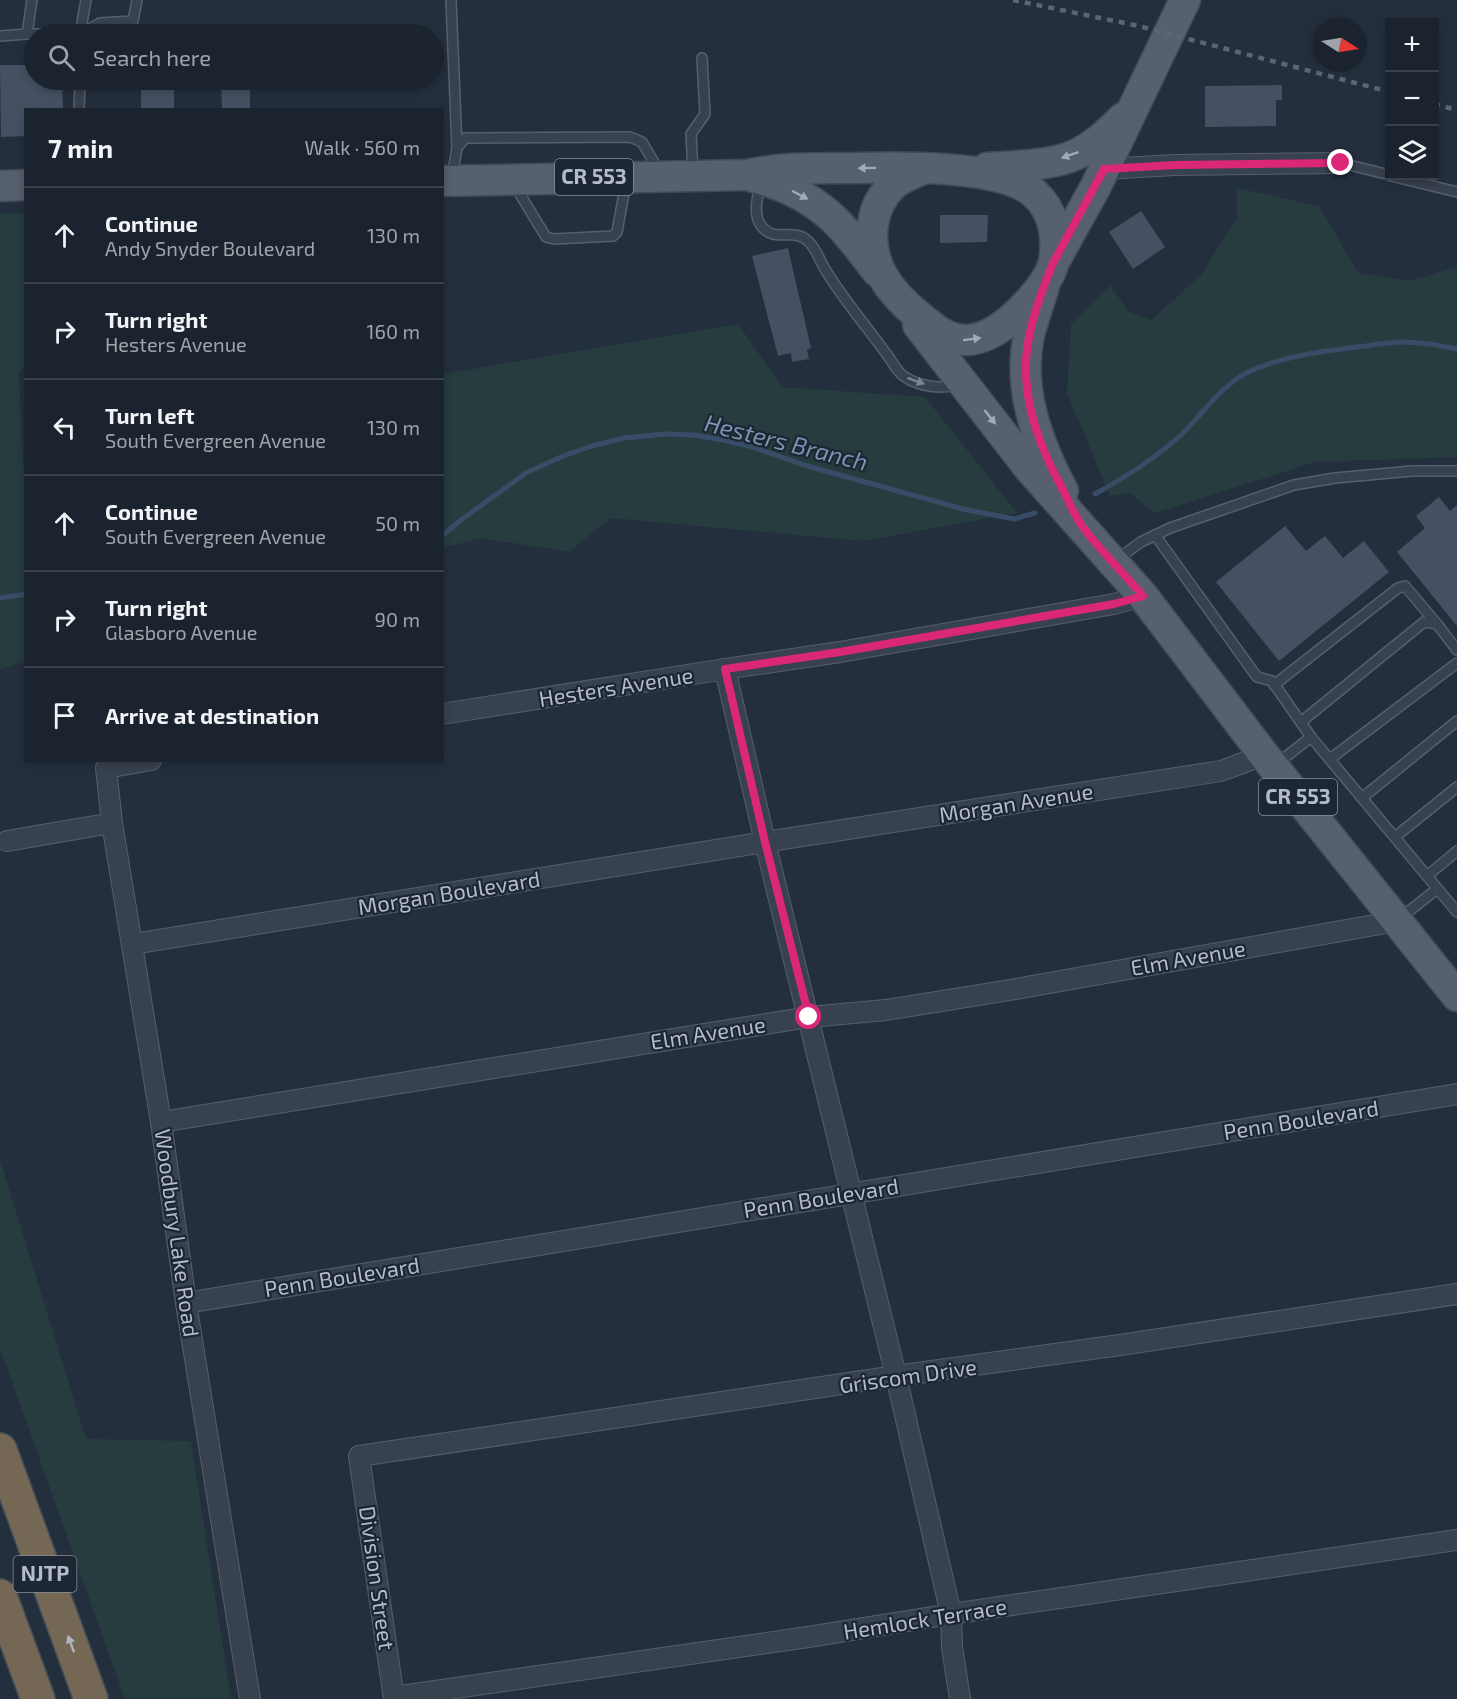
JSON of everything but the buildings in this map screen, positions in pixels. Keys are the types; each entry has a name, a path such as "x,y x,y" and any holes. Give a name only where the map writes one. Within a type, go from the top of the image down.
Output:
{"highway":[{"name":"NJTP","path":"0,1450 91,1699"},
{"name":"NJTP","path":"0,1596 38,1699"}],"main road":[{"path":"1050,271 1056,237 1044,204 1034,192 1010,181 966,171 925,168 895,183 880,200 874,214 871,236 872,252 876,264 895,293 941,333 954,339 976,339 986,336 1016,315 1030,301 1050,271 1104,169 1185,0"},
{"path":"966,171 1070,157 1110,131 1133,109"},
{"name":"CR 553","path":"447,181 693,175 752,177 788,169 925,168"},
{"name":"CR 553","path":"752,177 790,189 830,215 895,293 1029,468 1143,596 1269,761 1455,990"},
{"path":"0,186 24,185"},
{"name":"CR 553","path":"1050,271 1029,336 1026,360 1030,411 1053,472 1084,528"}],"street":[{"path":"1104,169 1175,165 1341,163"},
{"name":"Hesters Avenue","path":"444,714 840,652 1114,604 1143,596"},
{"path":"725,669 765,842 852,1192 951,1614 952,1647 960,1699"},
{"name":"Morgan Avenue","path":"765,842 1221,771 1269,761"},
{"name":"Woodbury Lake Road","path":"140,762 106,768 112,823 133,944 186,1303 250,1699"},
{"path":"7,842 112,823"},
{"name":"Morgan Boulevard","path":"133,944 765,842"},
{"name":"Elm Avenue","path":"161,1122 809,1017 886,1010 1016,990 1397,921"},
{"name":"Penn Boulevard","path":"186,1303 1457,1094"},
{"name":"Griscom Drive","path":"359,1456 1457,1294"},
{"name":"Division Street","path":"359,1456 394,1698"},
{"name":"Hemlock Terrace","path":"394,1698 1457,1540"}],"lane":[{"path":"28,24 32,0"},
{"path":"82,24 86,0"},
{"path":"98,24 133,21 137,0"},
{"path":"447,181 457,148 451,0"},
{"path":"0,36 24,34"},
{"path":"693,175 691,134 705,114 702,58"},
{"path":"79,108 80,90"},
{"path":"457,148 465,138 630,137 642,142 662,176"},
{"path":"1341,163 1385,174"},
{"path":"512,179 546,237 554,239 613,237 617,232 627,176"},
{"path":"752,177 760,225 775,236 794,234 810,242 827,273 904,377 931,387 964,384"},
{"path":"1410,180 1457,192"},
{"path":"1113,562 1155,535 1196,518 1294,486 1335,478 1412,471 1457,471"},
{"path":"1155,535 1257,677 1272,681 1311,736 1457,912"},
{"path":"1274,685 1398,588 1405,586 1457,650"},
{"path":"1301,722 1424,622 1437,624"},
{"path":"1330,759 1457,663"},
{"path":"1362,798 1457,722"},
{"path":"1269,761 1311,736"},
{"path":"1395,837 1457,787"},
{"path":"1427,876 1457,851"},
{"path":"1397,921 1437,889"}],"green space":[{"path":"1237,188 1319,206 1358,273 1409,281 1457,267 1457,457 1315,462 1155,513 1130,493 1110,496 1067,393 1071,324 1110,285 1129,312 1151,320 1202,274 1237,217"},
{"path":"24,213 24,367 19,373 24,476 24,662 0,669 0,214"},
{"path":"738,324 782,387 925,397 1017,513 863,541 611,518 569,552 481,538 444,548 444,374"},
{"path":"0,1160 86,1439 191,1441 231,1699 125,1699 0,1348"}],"waterway":[{"name":"Hesters Branch","path":"1095,494 1162,451 1182,434 1225,389 1254,369 1302,355 1388,343 1423,343 1457,349"},
{"name":"Hesters Branch","path":"444,534 526,473 563,456 624,438 665,434 694,435 752,447 807,466 963,509 1014,519 1035,513"},
{"name":"Hesters Branch","path":"0,598 24,594"}],"railway":[{"path":"1013,0 1139,26 1385,91"},
{"path":"1439,105 1457,110"}],"route":[{"path":"809,1017 725,669 840,652 1114,604 1143,596 1084,528 1053,472 1030,411 1026,360 1029,336 1053,263 1104,169 1175,165 1341,163"}]}
